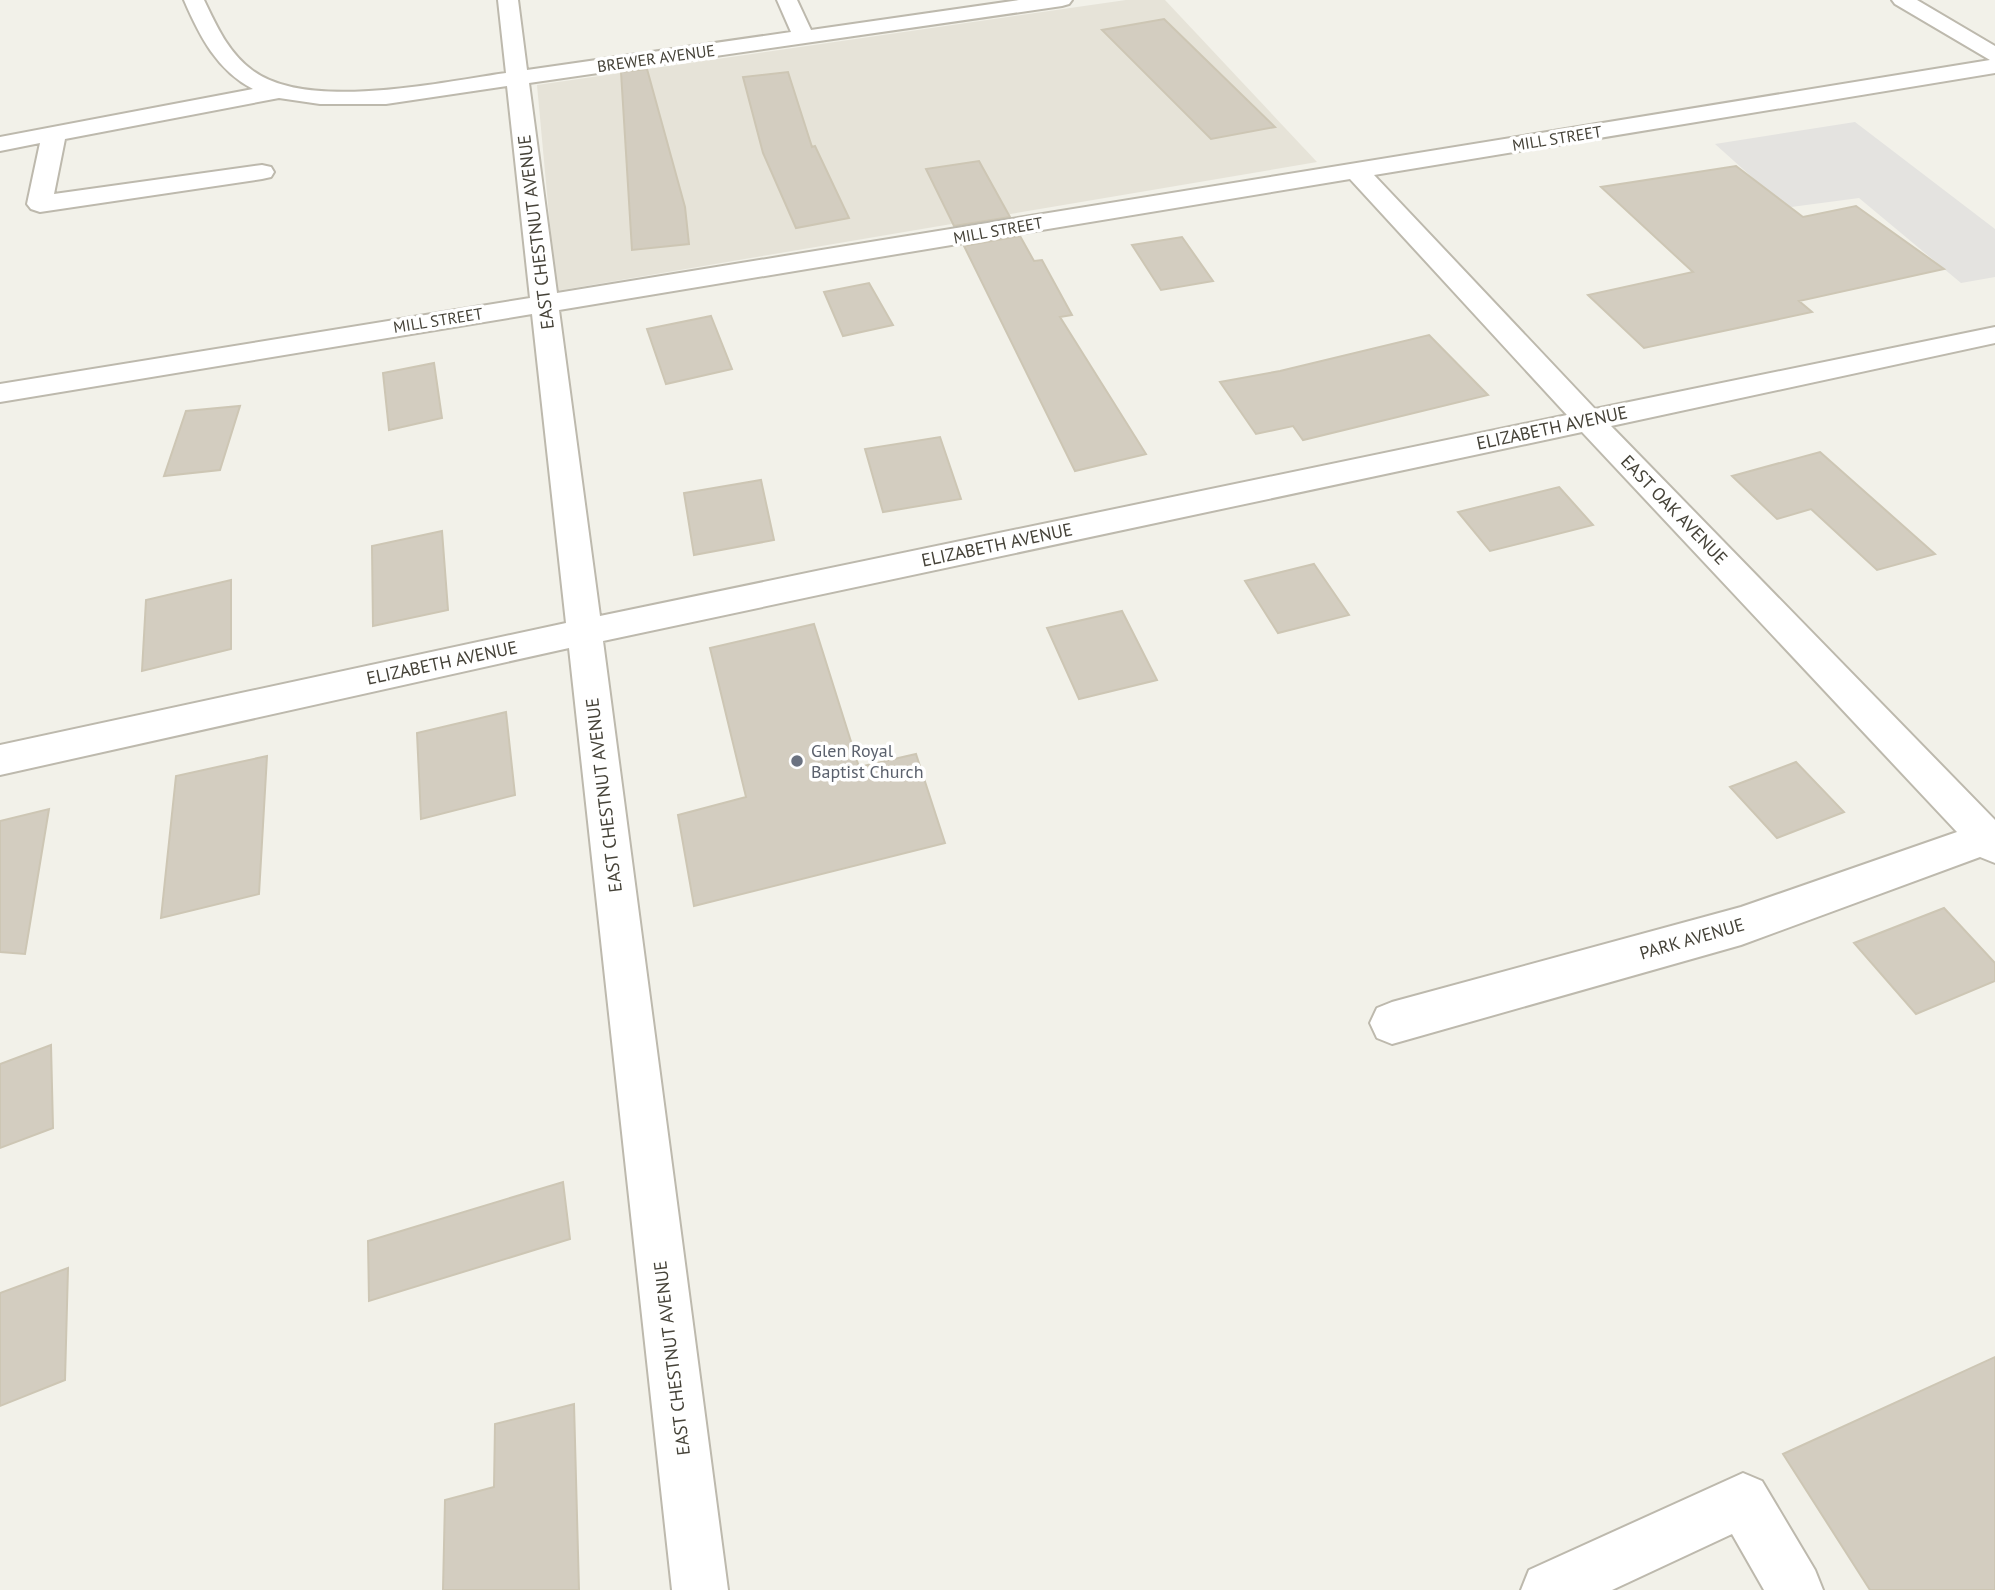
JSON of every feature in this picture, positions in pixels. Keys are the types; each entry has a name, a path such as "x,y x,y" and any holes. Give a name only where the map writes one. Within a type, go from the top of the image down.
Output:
{"street":[{"name":"BREWER AVENUE","path":"194,0 208,35 228,64 250,80 279,91 332,98 386,97 1062,0"},
{"name":"EAST CHESTNUT AVENUE","path":"508,0 700,1590"},
{"path":"787,0 804,37"},
{"path":"1902,0 1995,55"},
{"name":"MILL STREET","path":"0,393 1995,66"},
{"path":"0,144 279,91"},
{"path":"54,135 40,204 262,172"},
{"name":"EAST OAK AVENUE","path":"1356,171 1589,421 1991,842"},
{"name":"ELIZABETH AVENUE","path":"0,761 584,632 1995,335"},
{"name":"PARK AVENUE","path":"1392,1023 1741,926 1991,842"},
{"path":"1549,1590 1743,1500 1795,1590"}],"shaded area":[{"path":"1126,0 1165,0 1317,162 556,291 537,85"},
{"path":"1855,122 1995,229 1995,277 1961,283 1859,198 1754,212 1753,178 1715,144"}],"building":[{"path":"1164,19 1275,127 1211,139 1102,30"},
{"path":"647,69 685,207 689,244 632,250 621,72"},
{"path":"788,72 812,147 815,146 849,218 796,228 763,153 743,77"},
{"path":"979,161 1010,217 954,226 926,169"},
{"path":"1736,166 1803,217 1856,206 1944,269 1799,301 1812,312 1644,348 1588,295 1693,272 1601,187"},
{"path":"1020,236 1034,261 1042,260 1072,315 1060,317 1146,454 1075,471 964,246"},
{"path":"1182,237 1213,281 1161,290 1132,245"},
{"path":"869,283 893,325 843,336 824,292"},
{"path":"711,316 732,369 666,384 647,329"},
{"path":"1429,335 1488,395 1303,440 1293,426 1256,434 1220,382 1280,371"},
{"path":"434,363 442,418 389,430 383,373"},
{"path":"240,406 220,470 164,476 186,411"},
{"path":"940,437 961,499 883,512 865,449"},
{"path":"1820,452 1935,554 1877,570 1811,509 1777,519 1732,476"},
{"path":"761,480 774,540 694,555 684,493"},
{"path":"1559,487 1593,525 1490,551 1458,512"},
{"path":"442,531 448,610 373,626 372,546"},
{"path":"1314,564 1349,615 1278,633 1245,581"},
{"path":"231,580 231,649 142,671 146,600"},
{"path":"1122,611 1157,680 1079,699 1047,628"},
{"name":"Glen Royal Baptist Church","path":"814,624 859,767 916,754 945,843 694,906 678,815 746,797 710,648"},
{"path":"506,712 515,795 421,819 417,733"},
{"path":"267,756 259,894 161,918 176,776"},
{"path":"1796,762 1844,812 1777,838 1730,787"},
{"path":"49,809 25,954 0,952 0,821"},
{"path":"1944,908 1995,963 1995,981 1916,1014 1854,943"},
{"path":"51,1045 53,1128 0,1148 0,1064"},
{"path":"563,1182 570,1239 369,1301 368,1241"},
{"path":"68,1268 65,1380 0,1406 0,1293"},
{"path":"1995,1357 1995,1590 1870,1590 1783,1454"},
{"path":"574,1404 579,1590 443,1590 445,1500 494,1487 495,1424"}],"place":[{"name":"Glen Royal Baptist Church","path":"797,761"}]}
